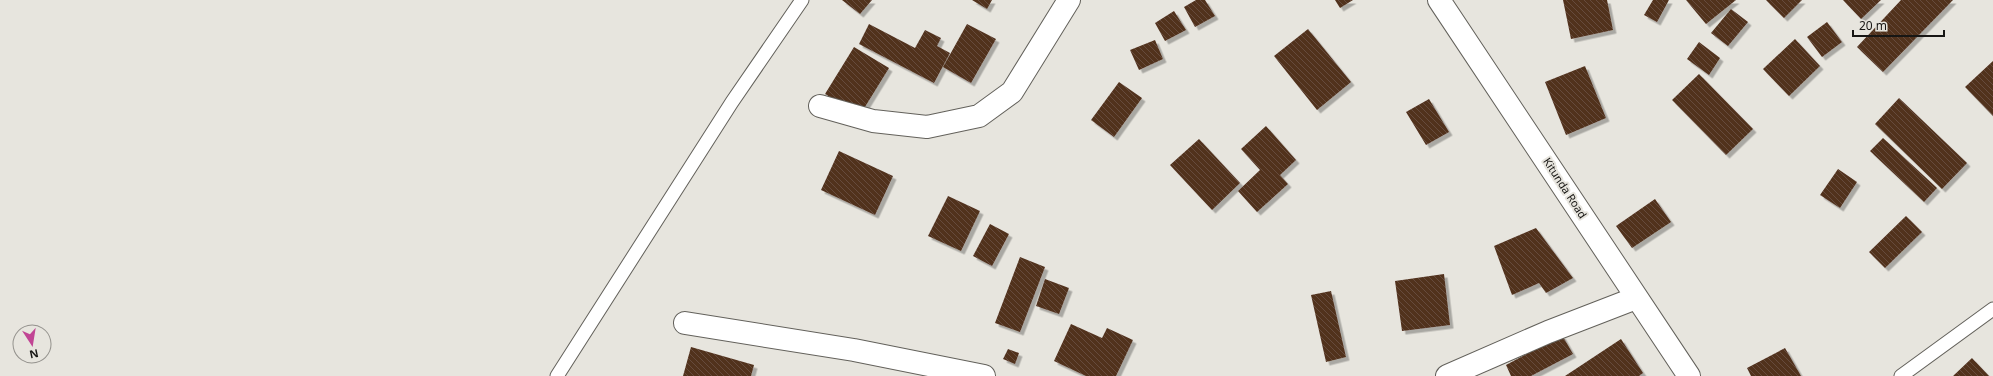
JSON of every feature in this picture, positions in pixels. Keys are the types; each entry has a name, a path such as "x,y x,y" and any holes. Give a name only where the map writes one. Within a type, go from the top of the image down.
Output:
{"street":[{"path":"820,106 873,121 927,127 979,116 1012,92 1069,0"},
{"name":"Kitunda Road","path":"1439,0 1563,184 1636,298 1689,376"},
{"path":"1447,376 1548,332 1636,298"},
{"path":"685,322 854,350 984,376"}],"lane":[{"path":"557,376 732,102 802,0"},
{"path":"1901,376 1993,309"}],"building":[{"path":"842,0 872,0 860,14"},
{"path":"972,0 992,0 987,9"},
{"path":"1196,0 1205,0 1215,16 1195,27 1184,7"},
{"path":"1335,0 1353,0 1340,8"},
{"path":"1563,0 1607,0 1613,30 1571,39"},
{"path":"1653,0 1669,0 1657,22 1644,15"},
{"path":"1686,0 1736,0 1706,24"},
{"path":"1766,0 1802,0 1784,18"},
{"path":"1843,0 1881,0 1861,19"},
{"path":"1901,0 1953,0 1883,72 1857,47"},
{"path":"1731,9 1748,22 1728,46 1711,33"},
{"path":"1174,11 1186,30 1165,41 1155,23"},
{"path":"1827,22 1842,42 1822,57 1807,37"},
{"path":"869,24 915,48 925,30 941,38 937,46 950,53 934,83 859,44"},
{"path":"967,24 996,39 971,83 943,67"},
{"path":"1308,29 1351,82 1317,110 1274,56"},
{"path":"1795,39 1820,66 1789,96 1763,69"},
{"path":"1155,40 1163,59 1139,70 1130,50"},
{"path":"1699,42 1720,58 1709,75 1687,59"},
{"path":"854,47 889,68 860,115 825,94"},
{"path":"1993,61 1993,116 1965,87"},
{"path":"1585,66 1606,118 1566,135 1545,82"},
{"path":"1699,74 1753,129 1726,155 1672,100"},
{"path":"1119,82 1142,98 1114,137 1091,120"},
{"path":"1899,98 1967,163 1942,189 1875,124"},
{"path":"1429,99 1449,132 1426,145 1406,112"},
{"path":"1266,126 1296,160 1280,175 1288,184 1257,212 1238,191 1260,170 1241,149"},
{"path":"1883,138 1937,188 1924,202 1870,151"},
{"path":"1199,139 1240,183 1212,210 1170,165"},
{"path":"839,151 893,176 875,215 821,190"},
{"path":"1838,169 1857,182 1840,208 1820,195"},
{"path":"948,196 980,211 961,251 928,236"},
{"path":"1655,199 1671,222 1632,248 1616,226"},
{"path":"1906,216 1922,232 1885,268 1869,252"},
{"path":"990,224 1009,234 992,266 973,256"},
{"path":"1536,228 1573,278 1546,293 1539,283 1512,295 1494,246"},
{"path":"1020,257 1045,267 1020,332 995,323"},
{"path":"1444,274 1450,325 1402,331 1395,281"},
{"path":"1045,279 1069,288 1059,314 1036,306"},
{"path":"1331,291 1346,357 1326,362 1311,295"},
{"path":"1071,324 1102,338 1107,328 1133,340 1116,376 1086,376 1054,361"},
{"path":"1562,335 1573,354 1531,376 1511,376 1506,365"},
{"path":"1621,339 1643,373 1639,376 1565,376"},
{"path":"691,347 754,365 751,376 683,376"},
{"path":"1785,348 1801,376 1751,376 1747,368"},
{"path":"1008,349 1019,353 1015,364 1003,359"},
{"path":"1972,358 1989,376 1953,376"}]}
